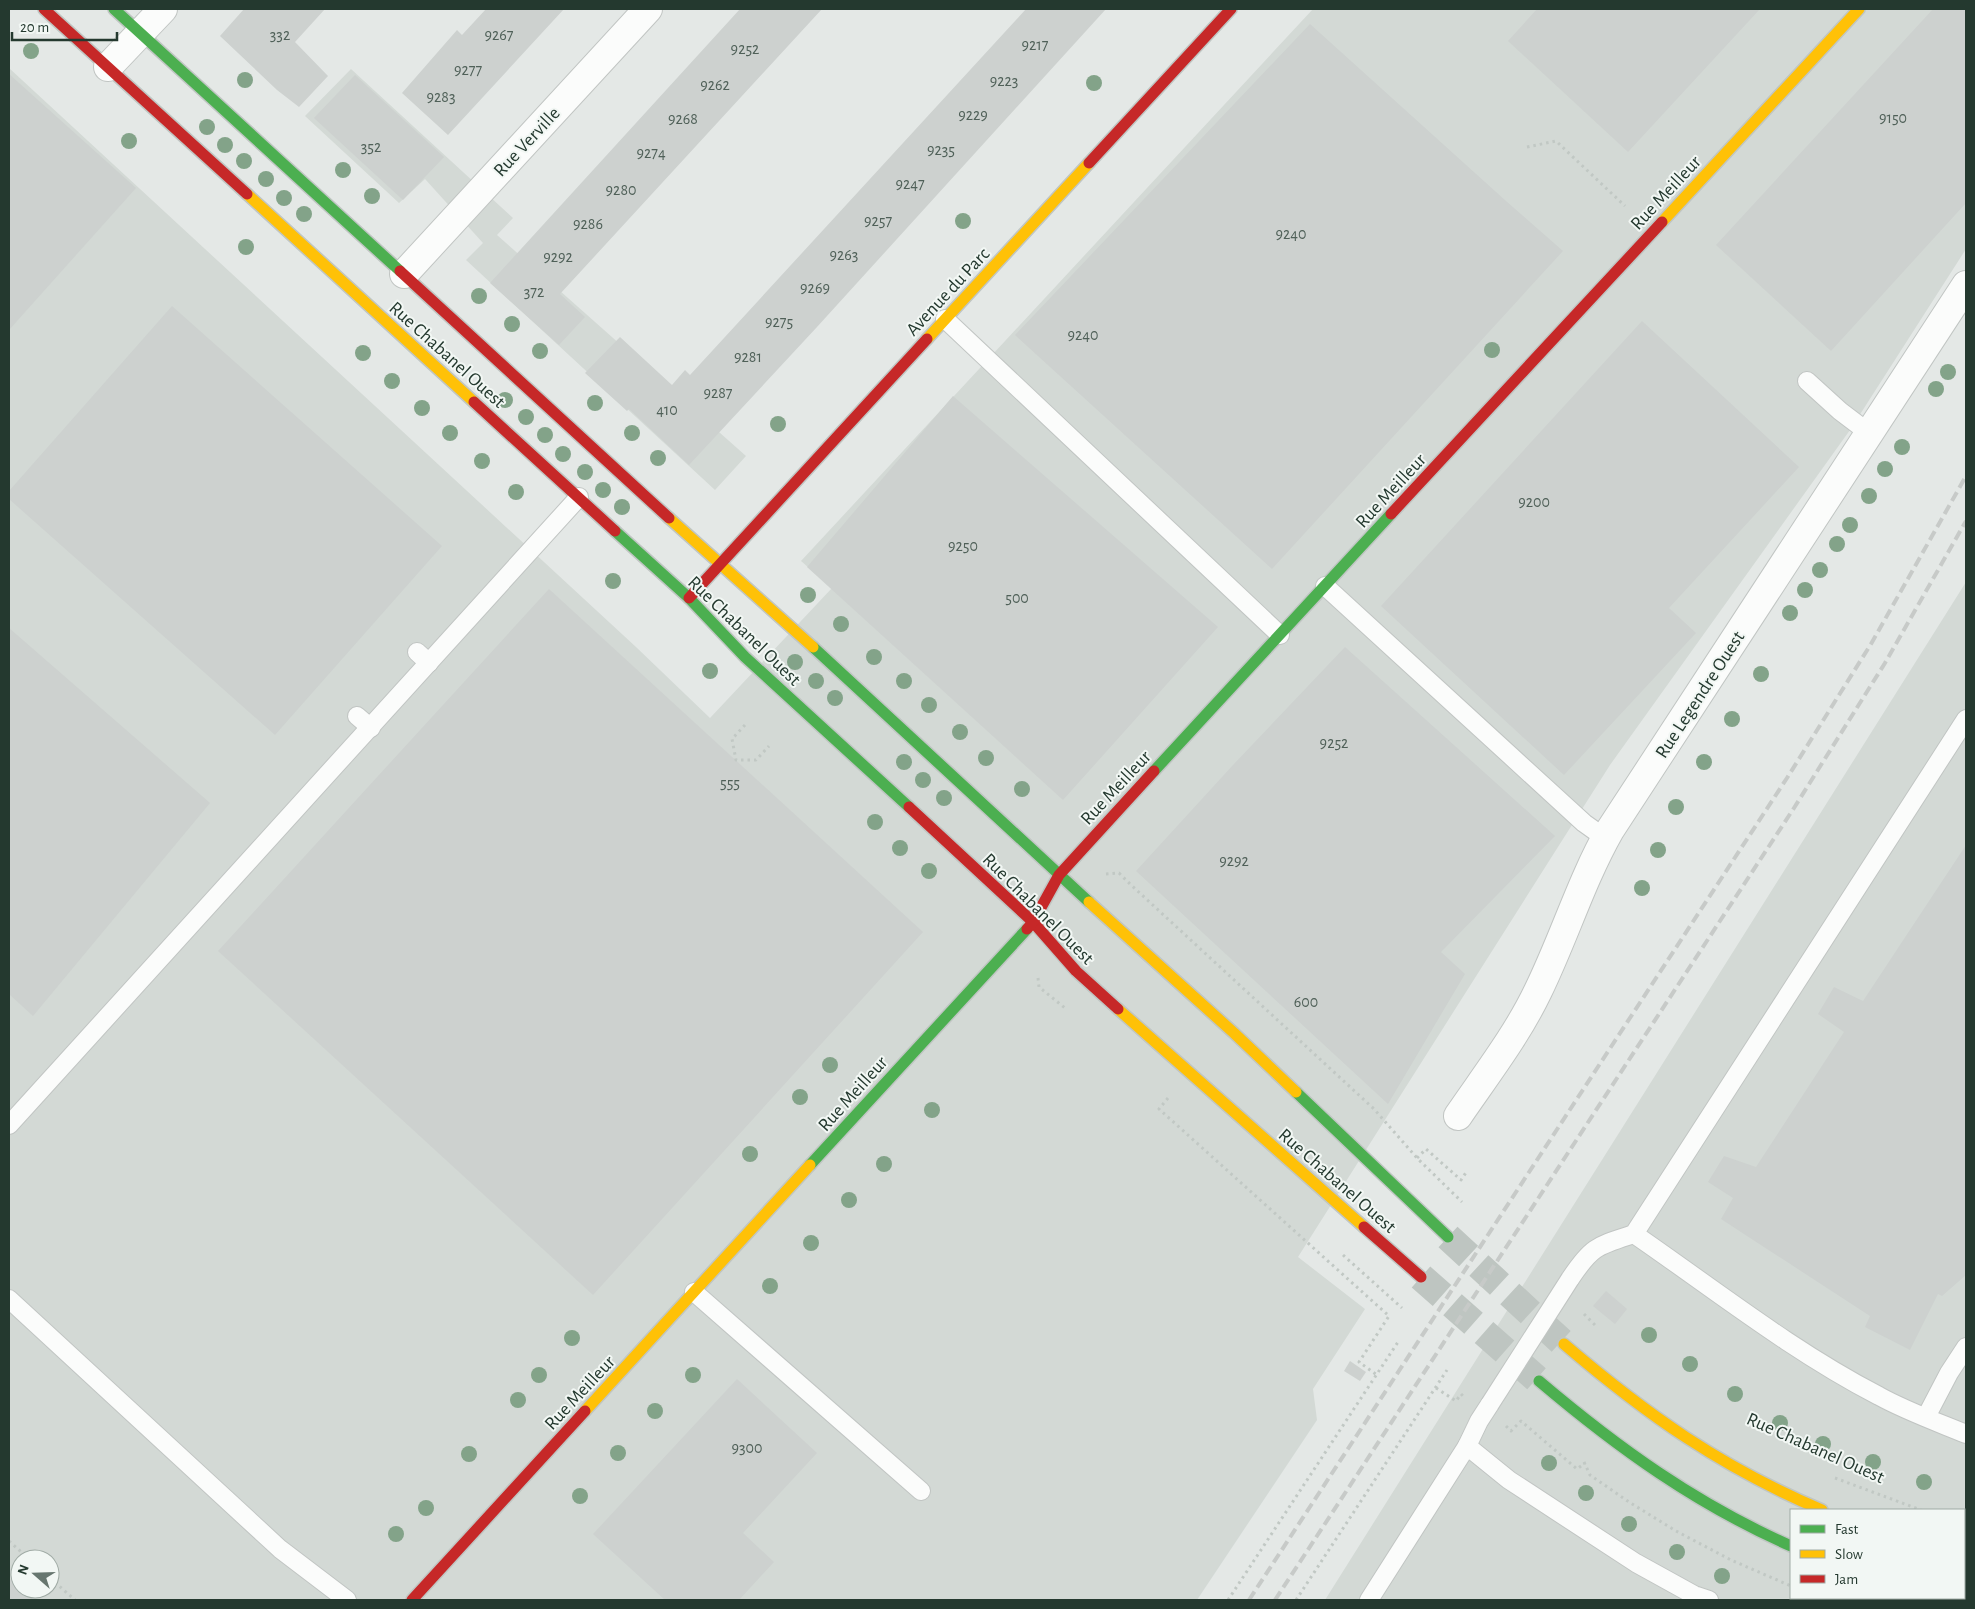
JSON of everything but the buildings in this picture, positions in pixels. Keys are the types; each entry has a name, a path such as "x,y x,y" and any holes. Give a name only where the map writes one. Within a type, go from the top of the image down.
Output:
{"street":[{"name":"Rue Chabanel Ouest","path":"44,9 689,598 745,657 1033,922 1076,971 1139,1029 1422,1277"},
{"name":"Rue Chabanel Ouest","path":"114,9 777,613 1059,875 1234,1033 1448,1237"},
{"path":"108,67 163,9"},
{"name":"Rue Verville","path":"404,274 648,9"},
{"name":"Avenue du Parc","path":"689,598 1231,9"},
{"name":"Rue Meilleur","path":"412,1600 1033,922 1059,875 1859,9"},
{"name":"Rue Legendre Ouest","path":"1458,1116 1524,1019 1605,838 1966,285"},
{"path":"1564,1344 1630,1400 1694,1445 1750,1478 1820,1509"},
{"path":"1539,1381 1589,1425 1647,1468 1708,1506 1768,1537 1790,1546"}],"lane":[{"path":"944,319 1280,636"},
{"path":"1807,381 1869,434"},
{"path":"9,1125 371,728 423,658 579,497"},
{"path":"1325,586 1584,823 1605,838"},
{"path":"357,716 371,728"},
{"path":"1369,1600 1467,1446 1479,1421 1570,1279 1587,1256 1597,1247 1634,1234 1966,719"},
{"path":"1634,1234 1831,1369 1881,1398 1966,1434"},
{"path":"694,1292 921,1491"},
{"path":"9,1300 280,1549 347,1600"},
{"path":"1926,1417 1949,1373 1966,1347"},
{"path":"1467,1446 1509,1480 1636,1563 1694,1595 1710,1600"}],"path":[{"path":"1527,146 1556,141 1625,206"},
{"path":"745,725 732,739 736,760 756,760 769,746"},
{"path":"1119,873 1374,1109 1417,1158 1468,1208"},
{"path":"1168,1098 1159,1109 1389,1316 1359,1362 1377,1375"},
{"path":"1417,1158 1426,1149 1461,1180 1467,1171"},
{"path":"1584,1314 1598,1328"},
{"path":"1228,1600 1398,1342"},
{"path":"1296,1600 1447,1370"},
{"path":"1436,1388 1452,1399"},
{"path":"1504,1424 1511,1431 1520,1421 1577,1469 1585,1463"},
{"name":"Rue Chabanel Ouest","path":"1826,1475 1918,1509"},
{"path":"60,1587 75,1600"}],"shaded area":[{"path":"1313,9 1966,9 1966,249 1850,430 1610,765 1298,1257 1365,1309 1313,1389 1317,1420 1197,1600 9,1600 9,68 636,647 710,718 832,588 801,561"},
{"path":"351,69 513,218 497,235 746,456 715,490 466,260 483,243 425,179 399,203 305,116"},
{"path":"1966,582 1966,1600 1325,1600"}],"tunnel":[{"path":"1448,1237 1564,1344"},
{"path":"1421,1277 1539,1381"}],"railway":[{"path":"1249,1600 1787,778 1871,644 1966,476"},
{"path":"1275,1600 1794,808 1885,663 1966,521"}],"traffic: fast":[{"path":"114,9 400,271"},
{"path":"1154,771 1391,514"},
{"path":"615,531 689,598 745,657 909,807"},
{"path":"813,647 1089,902"},
{"path":"810,1165 1027,929"},
{"path":"1296,1092 1448,1237"},
{"path":"1539,1381 1598,1429 1659,1473 1723,1512 1790,1546"}],"traffic: slow":[{"path":"1662,222 1859,9"},
{"path":"927,339 1089,163"},
{"path":"247,194 474,402"},
{"path":"669,518 813,647"},
{"path":"1089,902 1234,1033 1296,1092"},
{"path":"1118,1009 1364,1227"},
{"path":"585,1411 810,1165"},
{"path":"1564,1344 1625,1394 1686,1438 1751,1476 1820,1509"}],"traffic: jam":[{"path":"44,9 247,194"},
{"path":"1089,163 1231,9"},
{"path":"1391,514 1662,222"},
{"path":"400,271 669,518"},
{"path":"689,598 927,339"},
{"path":"474,402 615,531"},
{"path":"1027,929 1033,922 1059,875 1154,771"},
{"path":"909,807 1033,922 1076,971 1118,1009"},
{"path":"1364,1227 1421,1277"},
{"path":"412,1600 585,1411"}]}
